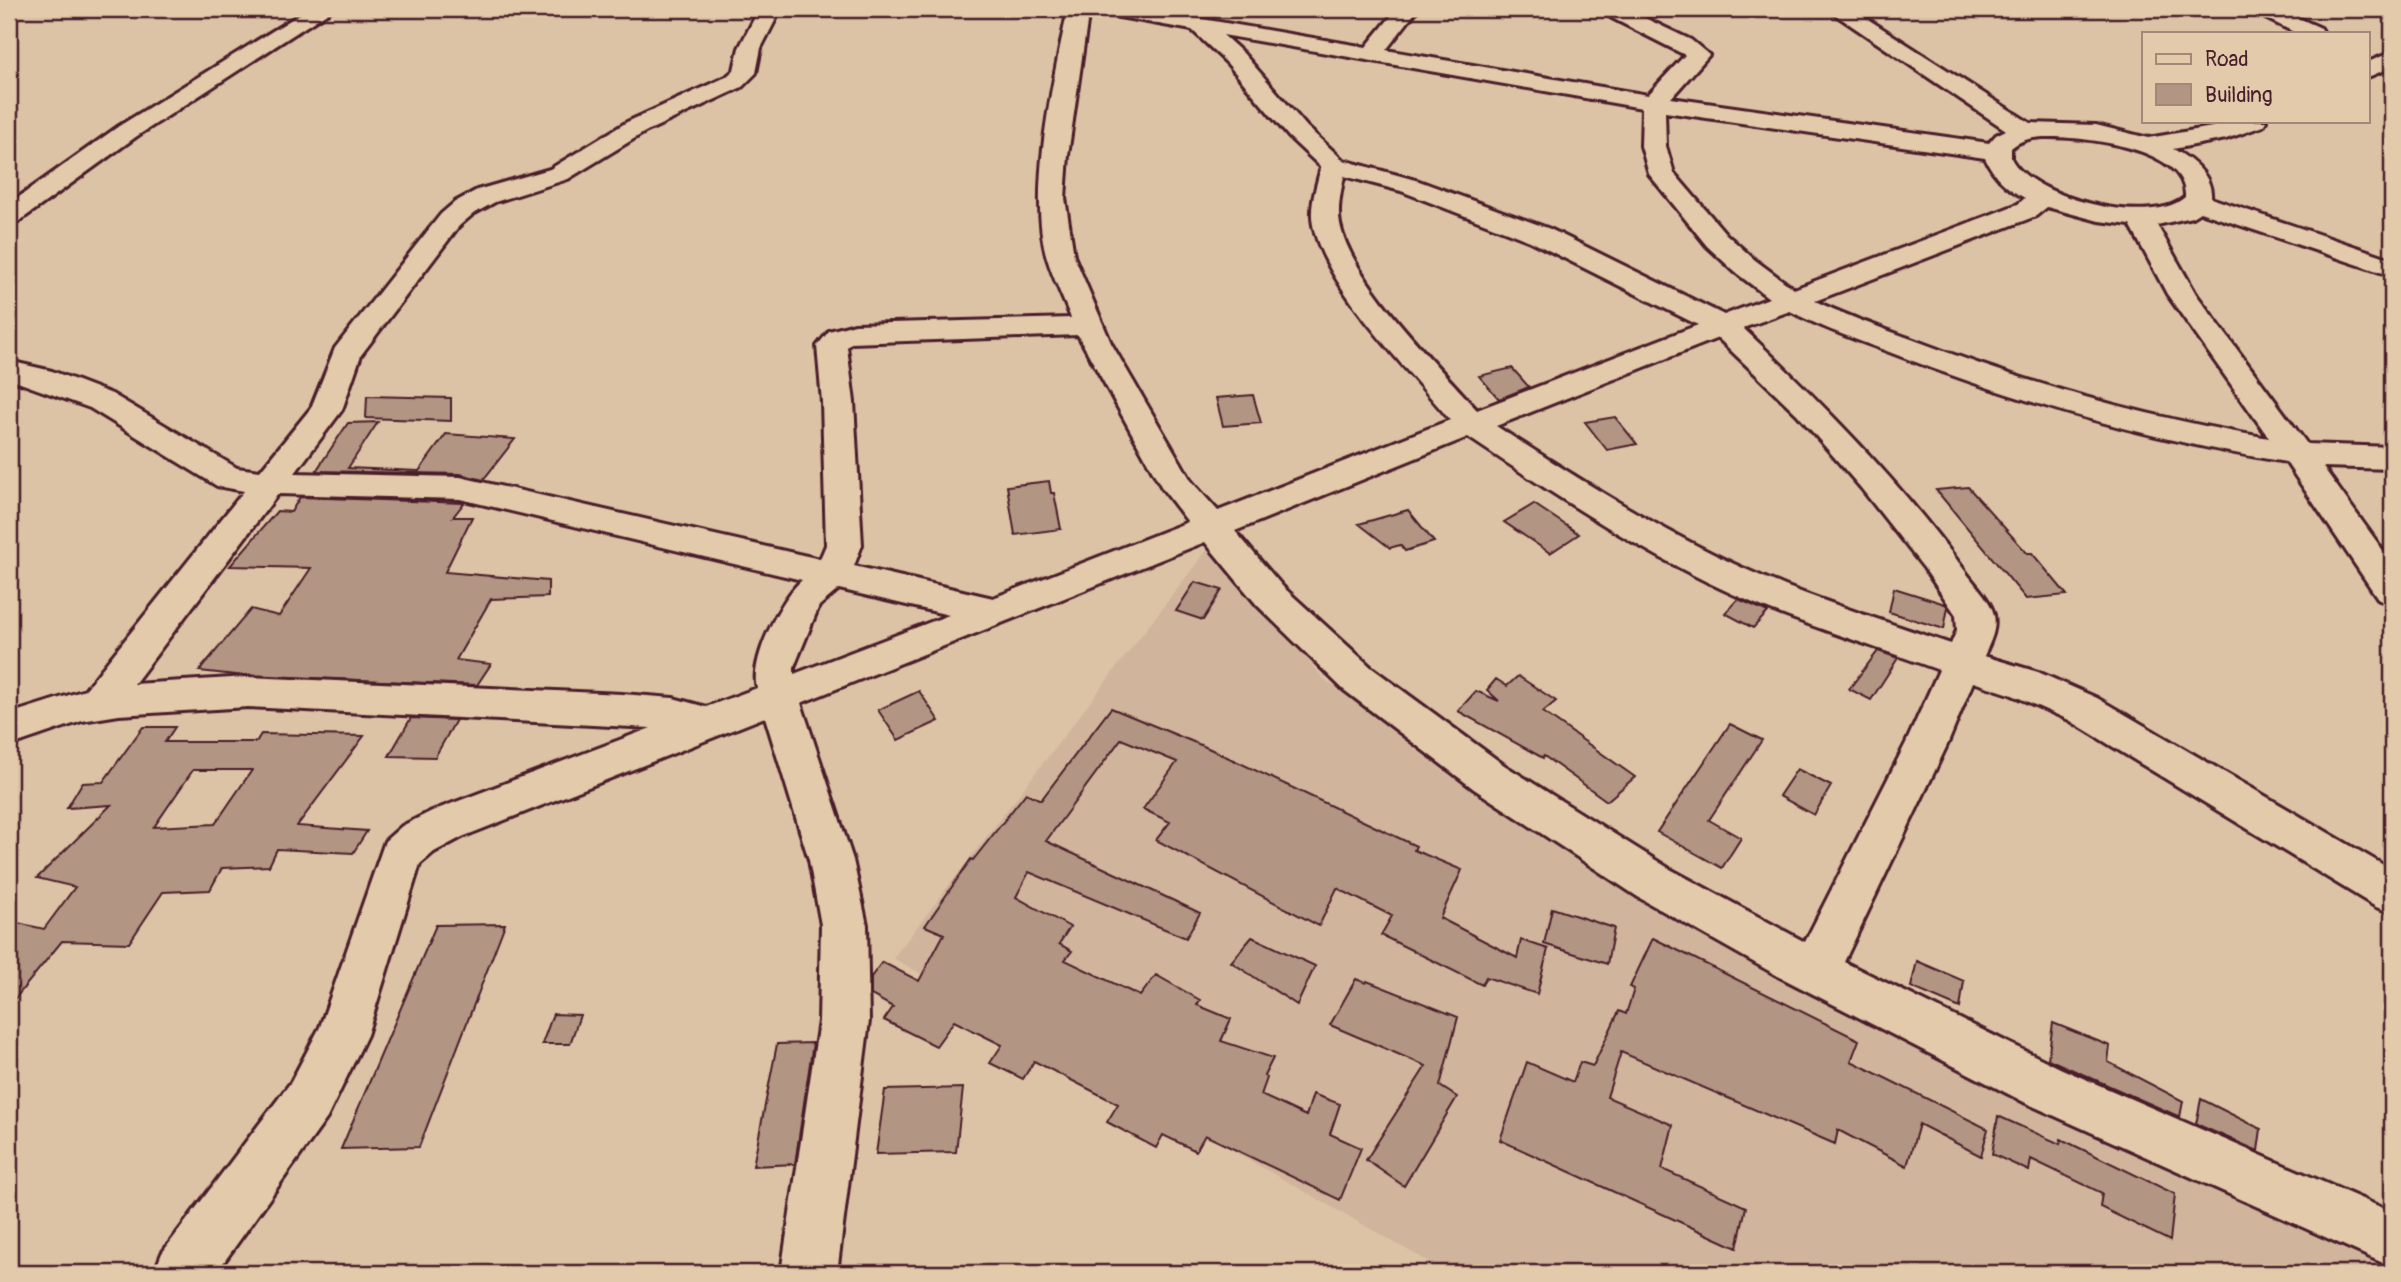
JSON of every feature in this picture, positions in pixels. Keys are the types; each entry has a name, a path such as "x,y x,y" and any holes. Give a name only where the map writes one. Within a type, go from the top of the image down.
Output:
{"street":[{"path":"9,216 128,131 322,9"},
{"path":"97,704 326,410 346,354 450,220 486,196 559,174 636,127 734,82 745,73 750,48 768,15 765,9"},
{"path":"1079,9 1055,155 1052,198 1060,256 1089,326 1180,488 1270,596 1358,679 1489,776 1654,883 1815,971 2044,1086 2392,1240"},
{"path":"1108,9 1654,103 1997,152"},
{"path":"1370,56 1408,9"},
{"path":"1611,9 1687,46 1698,55 1654,103 1652,150 1661,173 1701,225 1727,251 1792,300 1861,330 2015,388 2212,438 2297,453 2366,460 2392,458"},
{"path":"1838,9 2025,131"},
{"path":"2262,9 2311,32"},
{"path":"1231,55 1260,37 1277,18"},
{"path":"1201,27 1231,55 1275,107 1334,164 1410,186 1540,235 1723,326 1808,407 1873,480 1937,559 1976,613 1976,630 1927,743 1815,971"},
{"path":"2145,145 2217,134 2251,122"},
{"path":"2050,128 2081,130 2145,145 2172,159 2192,174 2201,193 2197,202 2185,211 2165,216 2108,215 2074,207 2043,196 2007,174 1999,162 1997,152 2001,143 2010,136 2025,131 2050,128"},
{"path":"1334,164 1327,195 1326,223 1339,260 1356,288 1472,425 1583,498 1691,558 1771,595 2024,683 2083,709 2392,893"},
{"path":"9,194 36,197"},
{"path":"182,1273 309,1100 342,1035 401,854 418,839 447,824 1723,326 2028,210 2043,196"},
{"path":"2197,202 2392,268"},
{"path":"2140,217 2187,304 2297,453 2392,591"},
{"path":"809,1273 844,1021 844,925 831,860 774,680 774,667 796,615 806,598 833,573 845,545 838,402 832,346 840,337 855,333 1089,326"},
{"path":"9,370 40,378 101,401 229,478 270,483 460,488 995,612"},
{"path":"9,730 80,706 248,692 622,710 673,715 707,723"}],"shaded area":[{"path":"1210,546 1324,679 1628,893 2392,1245 2392,1273 1448,1273 893,958"}],"building":[{"path":"1512,368 1529,387 1499,399 1479,376"},
{"path":"1253,395 1261,423 1223,426 1216,398"},
{"path":"367,396 451,398 451,421 366,418"},
{"path":"1615,417 1637,444 1607,450 1585,422"},
{"path":"378,422 348,468 419,471 446,434 515,439 483,480 460,474 316,471 348,423"},
{"path":"1049,481 1061,529 1015,535 1007,486"},
{"path":"1968,487 2027,553 2032,553 2067,595 2026,599 1936,490"},
{"path":"300,497 464,503 453,517 472,517 445,572 548,581 548,597 491,599 456,660 491,664 477,685 236,675 199,671 251,609 279,616 311,568 230,566 277,511 291,512"},
{"path":"1534,504 1579,534 1550,553 1504,522"},
{"path":"1408,510 1434,542 1405,551 1400,545 1390,548 1359,524"},
{"path":"1195,582 1222,590 1203,620 1176,611"},
{"path":"1894,588 1945,604 1948,607 1944,629 1889,612"},
{"path":"1738,599 1768,612 1753,628 1725,613"},
{"path":"1878,651 1898,658 1871,700 1849,689"},
{"path":"1518,676 1556,701 1543,712 1635,777 1607,801 1544,756 1543,758 1458,711 1476,691 1499,701 1487,690 1496,679 1507,686"},
{"path":"919,691 939,721 898,740 878,710"},
{"path":"1111,708 1208,748 1416,846 1414,850 1462,870 1440,918 1517,958 1521,940 1548,949 1537,994 1486,977 1482,985 1381,935 1392,916 1337,888 1319,926 1156,840 1170,822 1143,809 1177,762 1121,739 1046,841 1200,913 1186,938 1029,872 1016,897 1070,927 1059,944 1072,951 1065,960 1140,996 1156,975 1200,1000 1197,1005 1231,1019 1221,1041 1273,1058 1264,1076 1267,1078 1261,1095 1306,1116 1313,1094 1340,1104 1330,1134 1361,1148 1340,1200 1205,1135 1196,1151 1163,1135 1156,1148 1107,1122 1118,1104 1034,1061 1023,1079 990,1063 1002,1045 954,1021 936,1046 884,1020 893,1007 871,995 871,977 882,962 919,981 944,934 925,926 971,859 973,860 1026,793 1041,800"},
{"path":"411,718 456,720 435,757 389,756"},
{"path":"1730,724 1762,740 1709,820 1741,838 1722,868 1657,832"},
{"path":"143,727 175,727 165,742 256,742 261,734 364,736 297,826 367,831 353,853 277,849 269,866 222,868 210,890 163,892 129,943 62,941 9,1006 9,921 44,929 75,887 37,878 111,805 67,808 82,783 103,782","holes":["193,770 252,770 215,824 154,827"]},
{"path":"1797,769 1831,786 1814,815 1779,796"},
{"path":"1552,908 1614,928 1607,964 1544,944"},
{"path":"505,924 419,1147 341,1149 436,925"},
{"path":"1252,937 1315,966 1297,1005 1231,962"},
{"path":"1653,938 1859,1040 1851,1061 1988,1129 1981,1156 1919,1124 1907,1166 1838,1130 1835,1144 1621,1052 1607,1097 1673,1125 1662,1169 1746,1207 1737,1248 1500,1140 1527,1062 1573,1082 1580,1062 1593,1066 1619,1011 1626,1014 1634,989 1630,987"},
{"path":"1917,961 1964,981 1960,1008 1911,987"},
{"path":"1356,979 1458,1017 1440,1086 1457,1097 1404,1186 1366,1160 1426,1066 1330,1025"},
{"path":"553,1014 580,1015 570,1044 542,1044"},
{"path":"2053,1023 2110,1046 2108,1062 2183,1101 2180,1117 2048,1059"},
{"path":"813,1043 795,1164 753,1166 777,1044"},
{"path":"963,1088 956,1152 876,1154 885,1090"},
{"path":"2201,1099 2261,1129 2258,1151 2196,1124"},
{"path":"1998,1116 2060,1144 2061,1139 2175,1194 2170,1241 2100,1207 2102,1193 2031,1159 2029,1171 1992,1154"}]}
